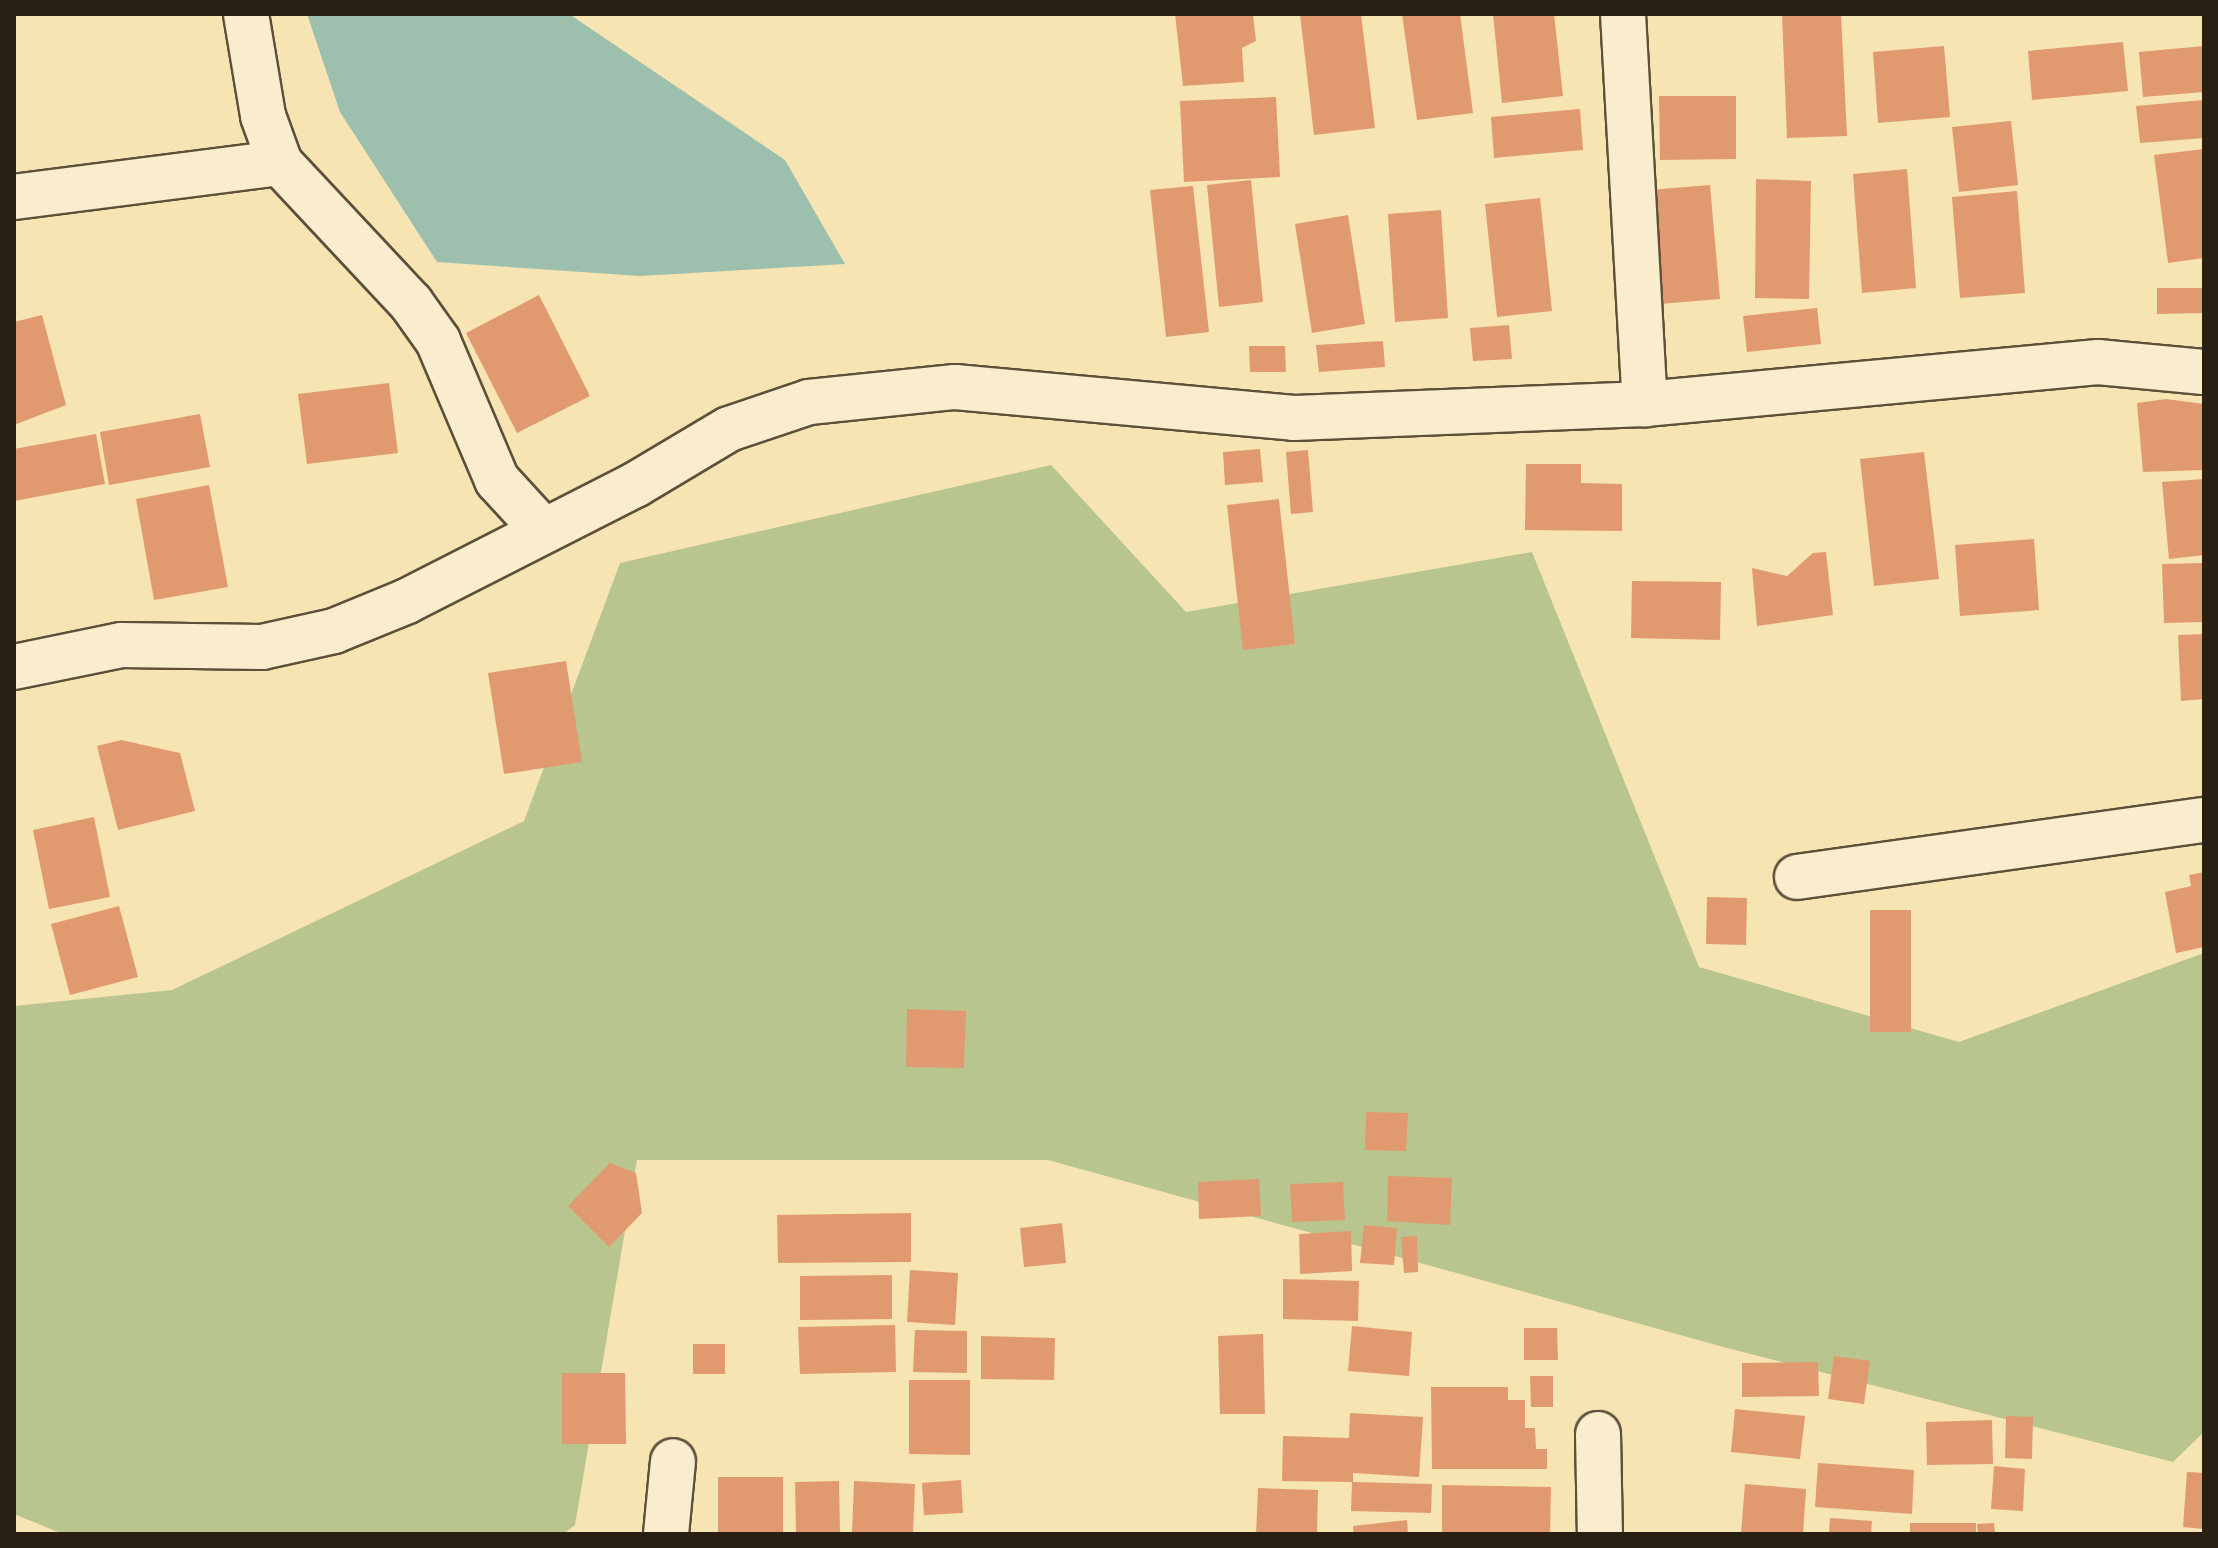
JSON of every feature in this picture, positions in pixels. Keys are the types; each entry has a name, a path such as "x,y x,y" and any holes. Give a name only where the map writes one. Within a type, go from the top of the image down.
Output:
{"street":[{"path":"246,14 263,116 280,163 411,303 438,341 497,480 542,529"},
{"path":"1623,14 1645,404"},
{"path":"14,197 280,163"},
{"path":"14,667 121,645 262,647 334,631 407,601 542,529 635,485 729,429 809,402 955,387 1294,418 1645,404 2098,362 2204,372"},
{"path":"1797,877 2204,820"},
{"path":"1598,1434 1600,1534"},
{"path":"666,1534 673,1461"}],"green space":[{"path":"1051,465 1186,612 1532,552 1699,967 1959,1042 2204,953 2204,1432 2173,1462 1727,1348 1048,1160 637,1160 575,1525 563,1534 63,1534 14,1514 14,1006 172,990 524,821 620,563"}],"shaded area":[{"path":"307,14 569,14 785,160 845,264 640,276 437,262 340,112"}],"building":[{"path":"1175,14 1253,14 1256,41 1242,48 1244,82 1183,86"},
{"path":"1300,14 1361,14 1375,128 1314,135"},
{"path":"1402,14 1460,14 1473,113 1417,120"},
{"path":"1493,14 1554,14 1563,96 1502,103"},
{"path":"1782,14 1841,14 1847,136 1787,138"},
{"path":"2123,42 2128,91 2032,100 2028,51"},
{"path":"1944,46 1950,117 1878,123 1873,52"},
{"path":"2204,46 2204,92 2143,97 2139,52"},
{"path":"1659,96 1736,96 1736,159 1660,160"},
{"path":"1276,97 1280,177 1184,182 1180,101"},
{"path":"2204,100 2204,138 2140,143 2136,106"},
{"path":"1580,109 1583,150 1494,158 1491,117"},
{"path":"2011,121 2018,185 1959,192 1952,127"},
{"path":"2204,149 2204,258 2168,263 2154,155"},
{"path":"1907,169 1916,288 1862,293 1853,174"},
{"path":"1756,179 1811,181 1809,299 1755,298"},
{"path":"1251,180 1263,302 1219,307 1207,185"},
{"path":"1710,185 1720,299 1660,304 1649,190"},
{"path":"1193,186 1209,332 1166,337 1150,190"},
{"path":"2017,191 2025,293 1960,298 1952,197"},
{"path":"1540,198 1552,311 1497,317 1485,204"},
{"path":"1441,210 1448,318 1395,322 1388,214"},
{"path":"1348,215 1365,324 1312,333 1295,224"},
{"path":"2157,288 2204,288 2204,313 2157,314"},
{"path":"539,295 590,396 517,433 466,333"},
{"path":"1817,308 1821,344 1747,352 1743,316"},
{"path":"42,315 66,405 14,425 14,322"},
{"path":"1509,325 1512,359 1473,361 1470,328"},
{"path":"1383,341 1385,367 1319,372 1316,345"},
{"path":"1249,346 1285,346 1286,372 1250,372"},
{"path":"389,383 398,453 307,464 298,394"},
{"path":"2166,399 2204,404 2204,470 2143,472 2137,403"},
{"path":"200,414 210,467 109,485 100,432"},
{"path":"96,434 105,484 14,501 14,449"},
{"path":"1260,449 1263,482 1225,485 1223,452"},
{"path":"1308,450 1313,512 1291,514 1286,452"},
{"path":"1924,452 1939,579 1874,586 1860,459"},
{"path":"1526,464 1581,464 1581,483 1622,484 1622,531 1525,530"},
{"path":"2204,479 2204,555 2169,559 2162,482"},
{"path":"209,485 228,587 154,600 136,499"},
{"path":"1279,499 1295,644 1243,650 1227,505"},
{"path":"2034,539 2039,610 1960,616 1955,545"},
{"path":"1826,552 1833,615 1757,626 1752,568 1787,576 1813,553"},
{"path":"2204,563 2204,622 2164,623 2162,564"},
{"path":"1632,581 1721,582 1720,640 1631,638"},
{"path":"2204,634 2204,699 2181,701 2178,635"},
{"path":"566,661 582,762 504,774 488,673"},
{"path":"121,740 180,753 195,811 118,830 97,746"},
{"path":"94,817 110,897 49,909 33,830"},
{"path":"2204,872 2204,947 2176,953 2165,892 2191,886 2189,875"},
{"path":"1707,897 1747,898 1746,945 1706,944"},
{"path":"119,906 138,977 70,995 51,924"},
{"path":"1870,910 1911,910 1911,1032 1870,1032"},
{"path":"907,1009 966,1011 964,1068 906,1067"},
{"path":"1366,1112 1408,1113 1406,1151 1365,1150"},
{"path":"610,1163 636,1173 642,1213 609,1247 568,1206"},
{"path":"1388,1176 1452,1178 1450,1225 1387,1221"},
{"path":"1259,1179 1261,1216 1199,1219 1198,1182"},
{"path":"1343,1182 1345,1220 1292,1222 1290,1184"},
{"path":"911,1213 911,1262 778,1263 777,1215"},
{"path":"1062,1223 1066,1263 1024,1267 1020,1228"},
{"path":"1364,1225 1397,1228 1394,1265 1360,1263"},
{"path":"1351,1231 1352,1271 1300,1274 1299,1234"},
{"path":"1417,1236 1418,1272 1404,1273 1401,1237"},
{"path":"910,1270 958,1273 955,1325 907,1322"},
{"path":"892,1275 892,1319 800,1320 800,1276"},
{"path":"1283,1279 1359,1281 1358,1321 1283,1319"},
{"path":"895,1325 896,1372 800,1374 798,1327"},
{"path":"1352,1326 1412,1332 1409,1376 1348,1371"},
{"path":"1524,1328 1557,1328 1558,1360 1524,1360"},
{"path":"915,1330 967,1331 967,1373 913,1372"},
{"path":"1263,1334 1265,1414 1220,1414 1218,1336"},
{"path":"981,1336 1055,1338 1054,1380 981,1379"},
{"path":"693,1344 725,1344 725,1374 693,1374"},
{"path":"1834,1356 1870,1361 1864,1404 1828,1399"},
{"path":"1818,1362 1819,1396 1742,1397 1742,1363"},
{"path":"562,1373 625,1373 626,1444 562,1444"},
{"path":"1530,1376 1553,1376 1553,1407 1531,1407"},
{"path":"909,1380 970,1380 970,1455 909,1454"},
{"path":"1431,1387 1508,1387 1508,1400 1525,1400 1525,1428 1535,1428 1536,1449 1547,1449 1547,1469 1432,1469"},
{"path":"1735,1409 1805,1416 1800,1459 1731,1452"},
{"path":"1350,1413 1423,1417 1419,1477 1353,1473 1353,1482 1432,1484 1431,1513 1351,1511 1352,1482 1282,1481 1283,1436 1349,1438"},
{"path":"2006,1416 2033,1417 2032,1459 2005,1458"},
{"path":"1992,1420 1993,1464 1927,1465 1926,1422"},
{"path":"1818,1463 1914,1470 1912,1514 1815,1507"},
{"path":"1994,1466 2025,1469 2023,1511 1991,1509"},
{"path":"2187,1472 2204,1473 2204,1529 2183,1527"},
{"path":"718,1477 783,1477 783,1534 718,1534"},
{"path":"961,1480 963,1513 924,1515 922,1483"},
{"path":"839,1481 840,1534 796,1534 795,1482"},
{"path":"854,1481 915,1484 913,1534 852,1534"},
{"path":"1745,1484 1806,1489 1803,1534 1741,1534"},
{"path":"1442,1485 1551,1487 1550,1534 1442,1534"},
{"path":"1258,1488 1318,1490 1317,1534 1256,1534"},
{"path":"1830,1518 1872,1521 1871,1534 1829,1534"},
{"path":"1407,1520 1408,1534 1354,1534 1353,1526"},
{"path":"1910,1523 1976,1523 1976,1534 1910,1534"},
{"path":"1994,1523 1995,1534 1978,1534 1977,1524"}]}
